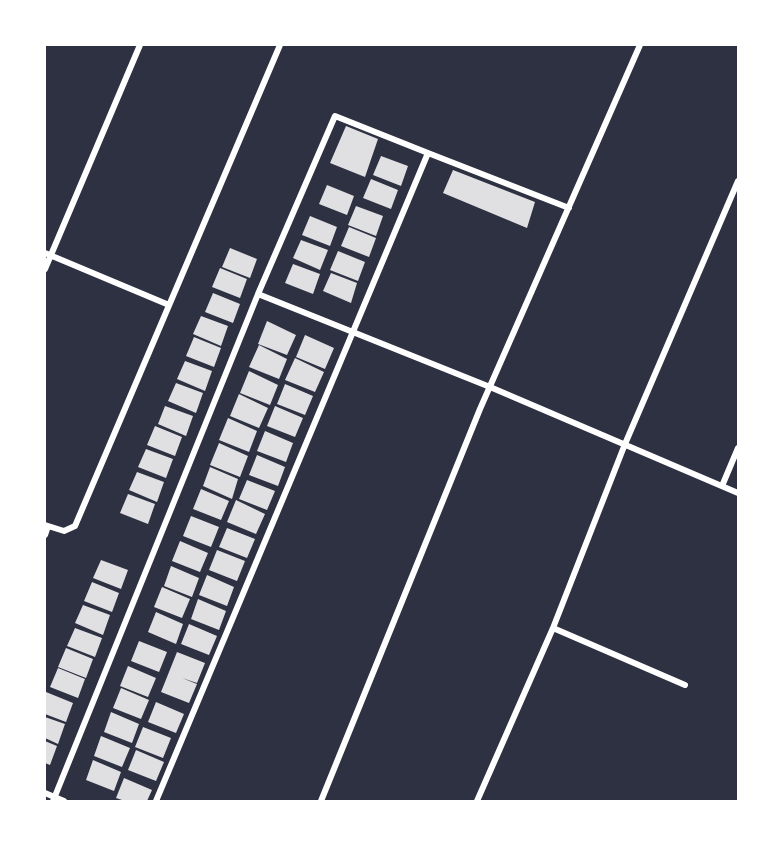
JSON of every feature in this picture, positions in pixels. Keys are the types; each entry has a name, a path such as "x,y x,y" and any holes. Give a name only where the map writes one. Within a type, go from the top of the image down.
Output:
{"street":[{"path":"45,269 48,254 140,45"},
{"path":"45,535 47,525 64,531 75,526 280,45"},
{"path":"321,801 490,387 640,45"},
{"path":"54,799 258,294 335,116 569,208"},
{"path":"156,801 428,153"},
{"path":"477,801 553,628 625,444 738,181"},
{"path":"48,254 169,305"},
{"path":"258,294 490,387 738,493"},
{"path":"722,486 738,448"},
{"path":"553,628 685,685"},
{"path":"45,793 54,799 64,801"}],"building":[{"path":"346,126 378,139 365,177 330,163"},
{"path":"381,156 408,166 401,186 373,175"},
{"path":"453,170 535,202 527,228 443,193"},
{"path":"371,179 398,190 391,209 363,198"},
{"path":"327,185 354,196 347,215 319,204"},
{"path":"356,206 383,216 376,236 348,225"},
{"path":"310,216 337,227 330,246 302,235"},
{"path":"349,227 376,238 369,257 341,246"},
{"path":"301,240 328,250 320,270 293,258"},
{"path":"230,248 257,259 250,278 222,267"},
{"path":"338,251 365,262 358,281 330,270"},
{"path":"293,264 320,274 313,294 285,283"},
{"path":"220,268 247,279 240,298 212,287"},
{"path":"331,273 357,283 351,303 323,291"},
{"path":"213,293 240,304 233,323 205,312"},
{"path":"201,316 228,326 221,346 193,334"},
{"path":"267,321 296,335 287,355 258,344"},
{"path":"305,335 334,348 325,369 296,357"},
{"path":"194,337 221,348 214,367 186,356"},
{"path":"259,345 287,359 279,379 249,367"},
{"path":"295,358 324,372 315,392 285,380"},
{"path":"185,361 212,371 205,391 177,379"},
{"path":"249,371 278,385 270,405 240,393"},
{"path":"176,383 203,393 196,413 168,401"},
{"path":"285,384 313,396 305,415 277,404"},
{"path":"239,394 268,408 259,428 230,416"},
{"path":"165,406 193,416 186,436 158,424"},
{"path":"275,406 303,418 295,437 267,426"},
{"path":"228,418 257,431 249,452 219,440"},
{"path":"155,426 182,437 175,456 147,445"},
{"path":"265,431 293,443 286,462 257,451"},
{"path":"219,443 248,456 240,477 210,465"},
{"path":"146,449 173,459 166,478 138,467"},
{"path":"257,455 285,467 278,486 249,475"},
{"path":"210,467 238,479 232,499 203,486"},
{"path":"137,472 164,482 157,502 129,490"},
{"path":"247,480 275,491 267,510 239,499"},
{"path":"201,489 229,501 221,520 193,509"},
{"path":"128,494 155,504 148,524 120,513"},
{"path":"236,500 265,514 256,534 227,522"},
{"path":"191,516 219,527 211,547 183,536"},
{"path":"227,528 255,539 247,558 219,547"},
{"path":"180,541 208,553 200,572 172,561"},
{"path":"217,550 245,561 237,581 209,570"},
{"path":"101,560 128,570 121,589 93,578"},
{"path":"171,566 199,578 192,597 164,586"},
{"path":"207,575 234,587 227,606 199,595"},
{"path":"92,582 119,593 112,612 84,601"},
{"path":"162,587 190,599 182,618 154,607"},
{"path":"198,599 226,611 219,630 191,619"},
{"path":"83,605 110,615 103,635 75,623"},
{"path":"156,612 183,624 176,644 148,632"},
{"path":"189,624 217,636 209,655 181,644"},
{"path":"75,628 102,638 95,657 67,646"},
{"path":"139,641 167,652 159,672 131,661"},
{"path":"66,648 93,659 86,678 58,667"},
{"path":"177,652 205,663 197,683 182,678 197,684 189,703 161,692"},
{"path":"128,666 156,678 148,697 120,686"},
{"path":"58,668 85,679 78,698 50,687"},
{"path":"121,688 149,700 141,719 113,708"},
{"path":"46,692 73,703 66,722 45,714"},
{"path":"156,702 184,714 176,733 148,722"},
{"path":"111,712 139,724 132,743 104,732"},
{"path":"45,717 65,724 58,744 45,738"},
{"path":"143,727 171,738 163,758 135,747"},
{"path":"101,736 130,748 122,767 94,756"},
{"path":"45,741 57,746 50,765 45,763"},
{"path":"136,750 164,762 156,781 128,770"},
{"path":"93,760 121,772 114,791 86,780"},
{"path":"124,778 152,790 147,801 125,801 116,798"}]}
